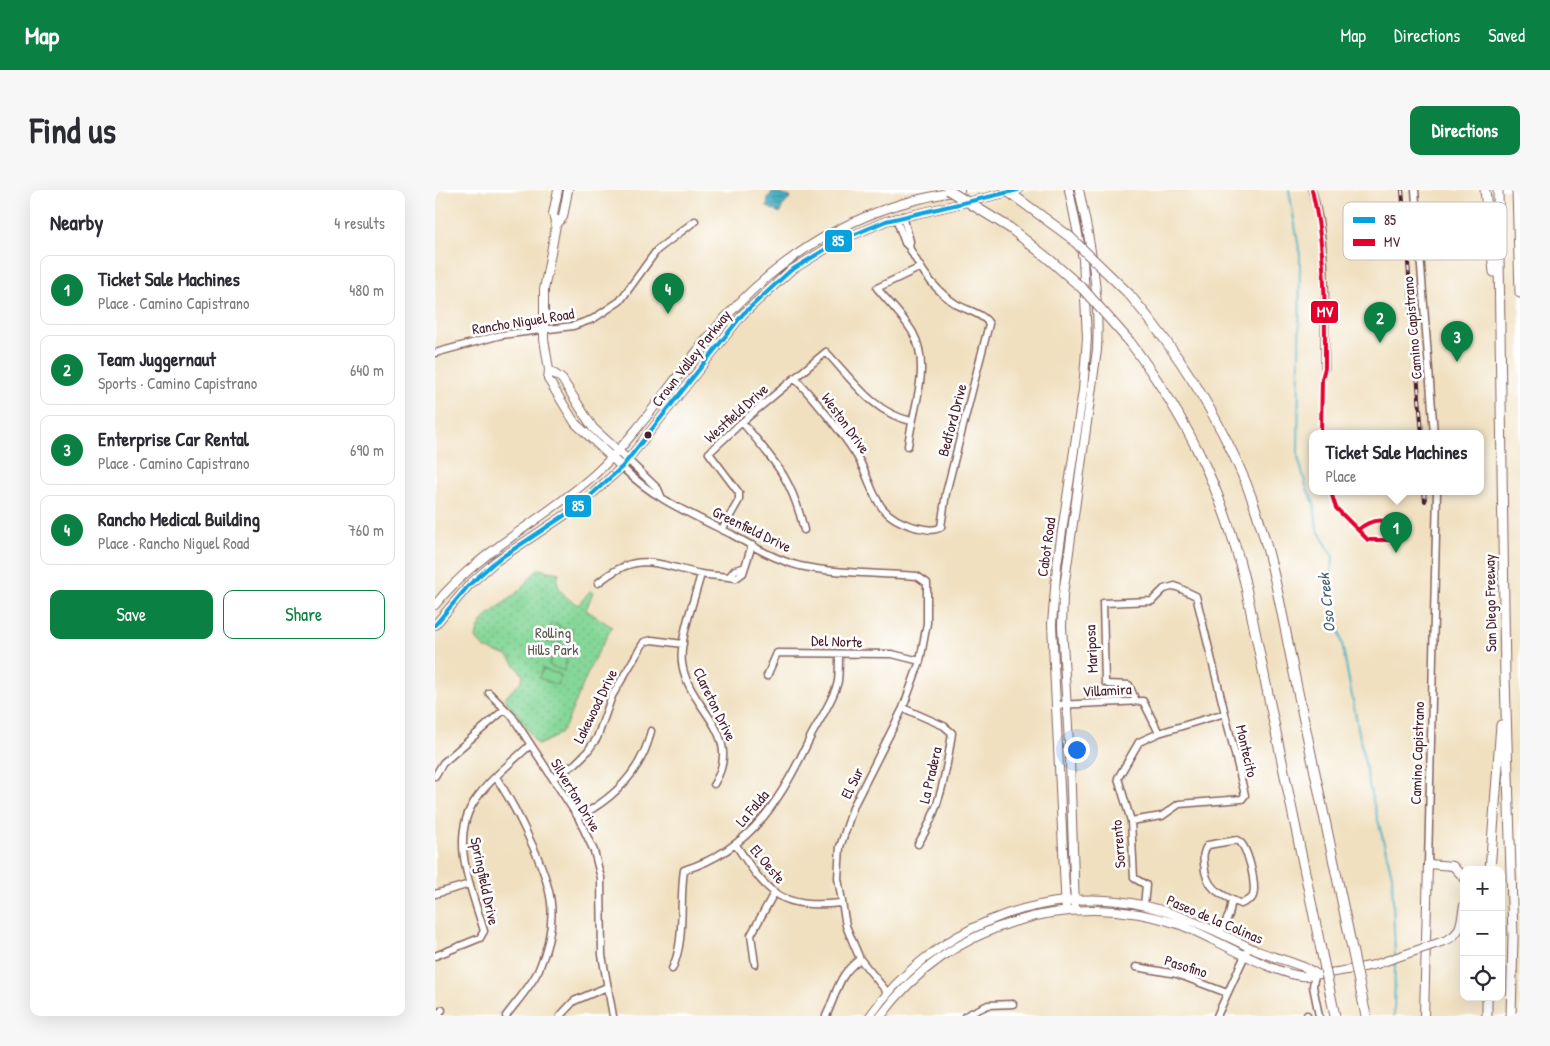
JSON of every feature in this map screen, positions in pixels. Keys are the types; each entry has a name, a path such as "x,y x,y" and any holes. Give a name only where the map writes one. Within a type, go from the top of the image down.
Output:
{"highway":[{"path":"948,190 1010,228 1050,260 1094,300 1130,342 1164,387 1196,446 1222,504 1245,582 1335,1016"},
{"path":"1006,190 1070,237 1129,294 1161,332 1210,407 1246,484 1258,516 1277,590 1366,1016"},
{"path":"1517,190 1520,293"},
{"path":"1493,260 1499,311"},
{"name":"San Diego Freeway","path":"1499,260 1505,677 1513,937 1511,1016"},
{"path":"1490,866 1505,677"},
{"path":"1487,1001 1487,1016"}],"main road":[{"name":"Greenfield Drive","path":"558,190 554,209 556,225 544,290 544,352 549,370 548,379 563,406 583,432 622,467"},
{"name":"Greenfield Drive","path":"556,225 563,217 568,190"},
{"name":"Crown Valley Parkway","path":"435,605 461,577 497,546 567,497 611,457 723,320 758,284 783,264 815,242 856,221 895,206 960,190"},
{"name":"Crown Valley Parkway","path":"435,625 469,585 496,561 579,505 622,467 729,331 768,290 790,271 839,241 899,217 1018,190"},
{"name":"Cabot Road","path":"1066,911 1052,624 1054,592 1083,390 1087,338 1083,259 1069,190"},
{"name":"Cabot Road","path":"1075,905 1062,626 1064,586 1098,337 1094,264 1079,190"},
{"name":"Greenfield Drive","path":"549,370 562,379 593,428 628,460"},
{"path":"461,577 469,585"},
{"path":"1428,864 1453,866 1460,874"},
{"name":"Camino Capistrano","path":"1424,1016 1428,864"},
{"name":"Paseo de la Colinas","path":"881,1016 908,985 952,949 977,936 1020,920 1066,911 1075,905 1095,900 1144,906 1178,915 1220,933 1247,951"},
{"name":"Paseo de la Colinas","path":"870,1016 887,992 923,959 963,933 1008,914 1065,902 1133,913 1185,927 1247,951 1308,968 1315,973 1344,972 1377,964 1444,941 1456,934 1460,929 1463,911"},
{"path":"1185,927 1211,934 1220,933"},
{"path":"888,1007 885,1003 887,992 893,991 899,986 908,985"}],"street":[{"path":"1312,190 1319,216 1325,266 1325,368"},
{"path":"899,217 905,243 921,267 877,288 914,334 920,352 920,383 911,421 908,446"},
{"name":"Rancho Niguel Road","path":"435,353 494,336 584,323 608,310 628,290 657,250 695,221"},
{"name":"Camino Capistrano","path":"1420,260 1434,430"},
{"name":"Bedford Drive","path":"921,267 930,281 955,304 987,320 989,329 945,493 941,527"},
{"name":"Westfield Drive","path":"722,530 739,500 739,493 709,453 742,422 826,352 877,407 896,417 911,421"},
{"name":"Weston Drive","path":"795,378 855,452 868,484 883,509 903,523 930,530 941,527"},
{"path":"742,422 783,472 798,505 804,530"},
{"name":"Greenfield Drive","path":"628,460 658,489 661,496"},
{"name":"Greenfield Drive","path":"622,467 653,494 661,496 751,545 799,566 917,576 925,580"},
{"name":"Camino Capistrano","path":"1428,864 1437,495"},
{"path":"598,583 615,569 643,562 701,574 736,578 740,576 751,545"},
{"name":"Clareton Drive","path":"701,574 683,644 682,663 684,671 716,728 723,748 722,771 714,784"},
{"name":"El Sur","path":"887,992 860,959 846,926 838,878 840,847 854,805 903,708 920,661 927,623 928,587 925,580"},
{"name":"Montecito","path":"1103,603 1153,601 1170,586 1175,586 1196,596 1245,795 1242,799 1179,804 1162,816 1131,821"},
{"name":"Mariposa","path":"1103,603 1105,682 1108,684 1129,685 1136,701"},
{"name":"Lakewood Drive","path":"553,778 575,764 597,738 612,696 644,642 652,640 683,644"},
{"name":"Del Norte","path":"767,676 777,653 892,654 920,661"},
{"name":"La Falda","path":"672,969 679,956 681,889 684,870 701,865 736,845 754,829 787,787 837,683 839,654"},
{"name":"Silverton Drive","path":"489,693 505,709 553,778 578,817 594,852 601,878 603,954 613,1016"},
{"name":"Villamira","path":"1057,705 1143,701 1159,733"},
{"name":"La Pradera","path":"903,708 944,726 952,733 943,790 932,818 918,844"},
{"path":"435,776 443,763 505,709"},
{"path":"1159,733 1225,713"},
{"path":"578,817 610,797 630,776 647,749 651,732"},
{"name":"Sorrento","path":"1144,906 1146,885 1134,878 1131,821 1118,778 1139,742 1159,733"},
{"name":"Springfield Drive","path":"435,956 480,938 485,931 470,884 462,831 476,798 530,745"},
{"path":"496,777 510,799 545,872 552,907 551,934 538,971 506,1016"},
{"path":"1229,915 1241,904 1252,898 1255,891 1245,847 1237,840 1210,844 1205,847 1203,853 1206,880 1211,887 1241,904"},
{"name":"El Oeste","path":"736,845 749,865 774,894 793,903 815,906 841,903"},
{"path":"435,894 470,884"},
{"path":"755,964 751,935 774,894"},
{"path":"1220,933 1229,915 1232,900"},
{"path":"1217,1016 1247,951"},
{"path":"826,1016 835,997 840,978 849,966 860,959"},
{"name":"Pasofino","path":"1137,967 1177,974 1227,993"},
{"path":"1315,973 1313,986 1319,1016"},
{"path":"560,1016 573,1001 607,987"},
{"path":"965,1016 989,1005 1013,1004"},
{"path":"436,1016 442,1010"}],"green space":[{"name":"Rolling Hills Park","path":"538,569 559,573 559,588 565,596 578,605 591,590 593,592 586,610 612,627 592,663 565,727 557,736 538,745 517,714 504,699 522,680 523,675 508,656 484,648 476,638 478,630 487,617 520,589"},
{"path":"551,623 560,626 554,643 546,641"},
{"path":"565,628 573,630 567,648 559,645"},
{"path":"553,654 567,658 564,671 549,665"},
{"path":"543,669 561,675 557,685 539,678"}],"water":[{"path":"772,192 791,197 782,207 780,213 767,207 768,198"}],"waterway":[{"name":"Oso Creek","path":"1289,190 1300,255 1298,457 1309,493"},
{"name":"Oso Creek","path":"1310,495 1314,503 1317,529 1333,556 1331,581 1334,602 1369,785 1392,875 1395,956"},
{"name":"Oso Creek","path":"1394,1016 1395,961"}],"railway":[{"path":"1402,190 1403,202"},
{"path":"1408,260 1422,430"},
{"path":"1424,495 1425,501"}],"transit line":[{"name":"85","path":"435,625 469,585 496,561 580,505 622,467 743,314 790,271 839,241 886,221 1018,190"},
{"name":"MV","path":"1312,190 1320,234 1325,301 1325,368 1322,379 1321,430"},
{"name":"MV","path":"1332,495 1336,508 1358,530"},
{"name":"MV","path":"1388,521 1393,523 1398,530 1396,537 1390,540 1368,540 1358,530 1366,524 1388,521"}],"place":[{"name":"Rancho Medical Building","path":"668,314"},
{"name":"Team Juggernaut","path":"1380,343"},
{"name":"Enterprise Car Rental","path":"1457,362"},
{"name":"Ticket Sale Machines","path":"1396,553"}]}
